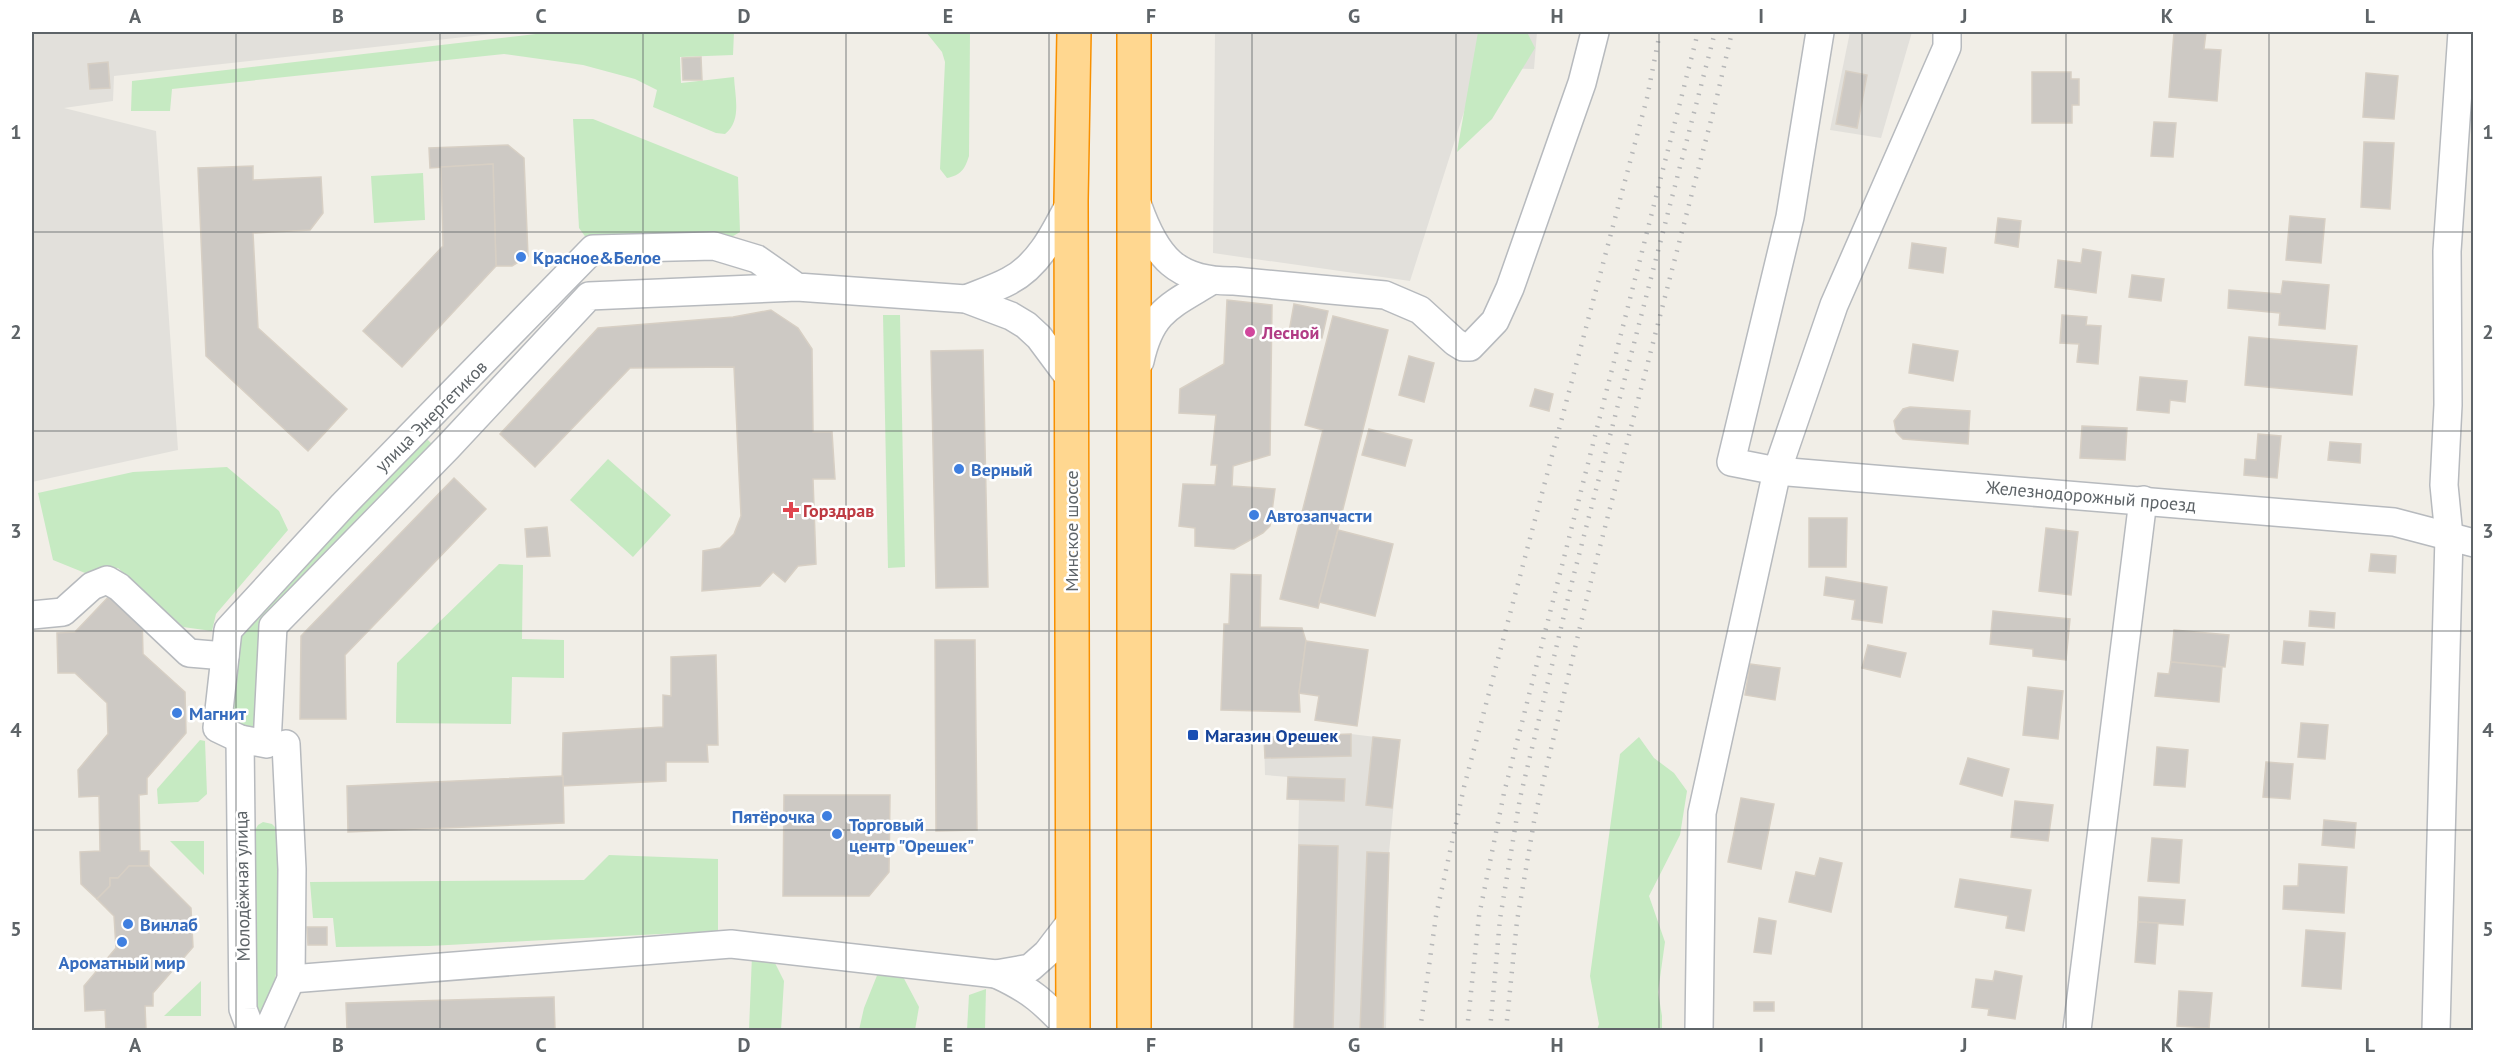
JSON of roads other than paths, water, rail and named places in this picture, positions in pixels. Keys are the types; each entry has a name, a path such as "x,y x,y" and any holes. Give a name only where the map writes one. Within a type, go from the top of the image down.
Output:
{"highway":[{"name":"Минское шоссе","path":"1071,1030 1071,201 1074,32"},
{"path":"1134,32 1134,1030"}],"street":[{"path":"1133,193 1147,233 1163,258 1178,268 1211,281 1234,281 1385,296 1420,310 1455,342 1463,347 1470,346 1477,342 1495,321 1510,288 1582,83 1595,32"},
{"name":"Железнодорожный проезд","path":"1820,32 1790,217 1731,462 1777,471 2394,522 2461,539"},
{"path":"1699,1030 1702,813 1777,471 1834,305 1947,47 1947,32"},
{"path":"2436,1030 2461,539 2444,485 2448,405 2447,251 2462,32"},
{"path":"966,299 1011,280 1030,264 1050,241 1071,201"},
{"name":"улица Энергетиков","path":"276,744 240,739 217,728 228,630 314,535 593,249 714,246 757,259 797,287"},
{"path":"1135,382 1143,344 1157,317 1165,309 1211,281"},
{"path":"268,1030 291,979 290,823 276,744 273,626 448,447 589,296 797,287 966,299 1011,316 1026,325 1071,380"},
{"path":"2077,1030 2144,500"},
{"path":"32,615 63,612 92,586 107,580 119,587 189,653 225,656"},
{"name":"Молодёжная улица","path":"240,739 243,1009 251,1030"},
{"path":"291,979 731,944 996,974 1030,968 1047,953 1072,919"},
{"path":"996,974 1024,987 1044,1001 1071,1030"}],"railway":[{"path":"1420,1030 1436,916 1464,787 1647,98 1660,32"},
{"path":"1467,1030 1479,916 1504,793 1698,32"},
{"path":"1490,1030 1500,919 1520,798 1573,578 1715,32"},
{"path":"1506,1030 1517,921 1535,816 1591,581 1732,32"}],"place":[{"name":"Красное&Белое","path":"521,257"},
{"name":"Лесной","path":"1250,332"},
{"name":"Верный","path":"959,469"},
{"name":"Горздрав","path":"791,510"},
{"name":"Автозапчасти","path":"1254,515"},
{"name":"Магнит","path":"177,713"},
{"name":"Магазин Орешек","path":"1193,735"},
{"name":"Пятёрочка","path":"827,816"},
{"name":"Торговый центр \"Орешек\"","path":"837,834"},
{"name":"Винлаб","path":"128,924"},
{"name":"Ароматный мир","path":"122,942"}]}
